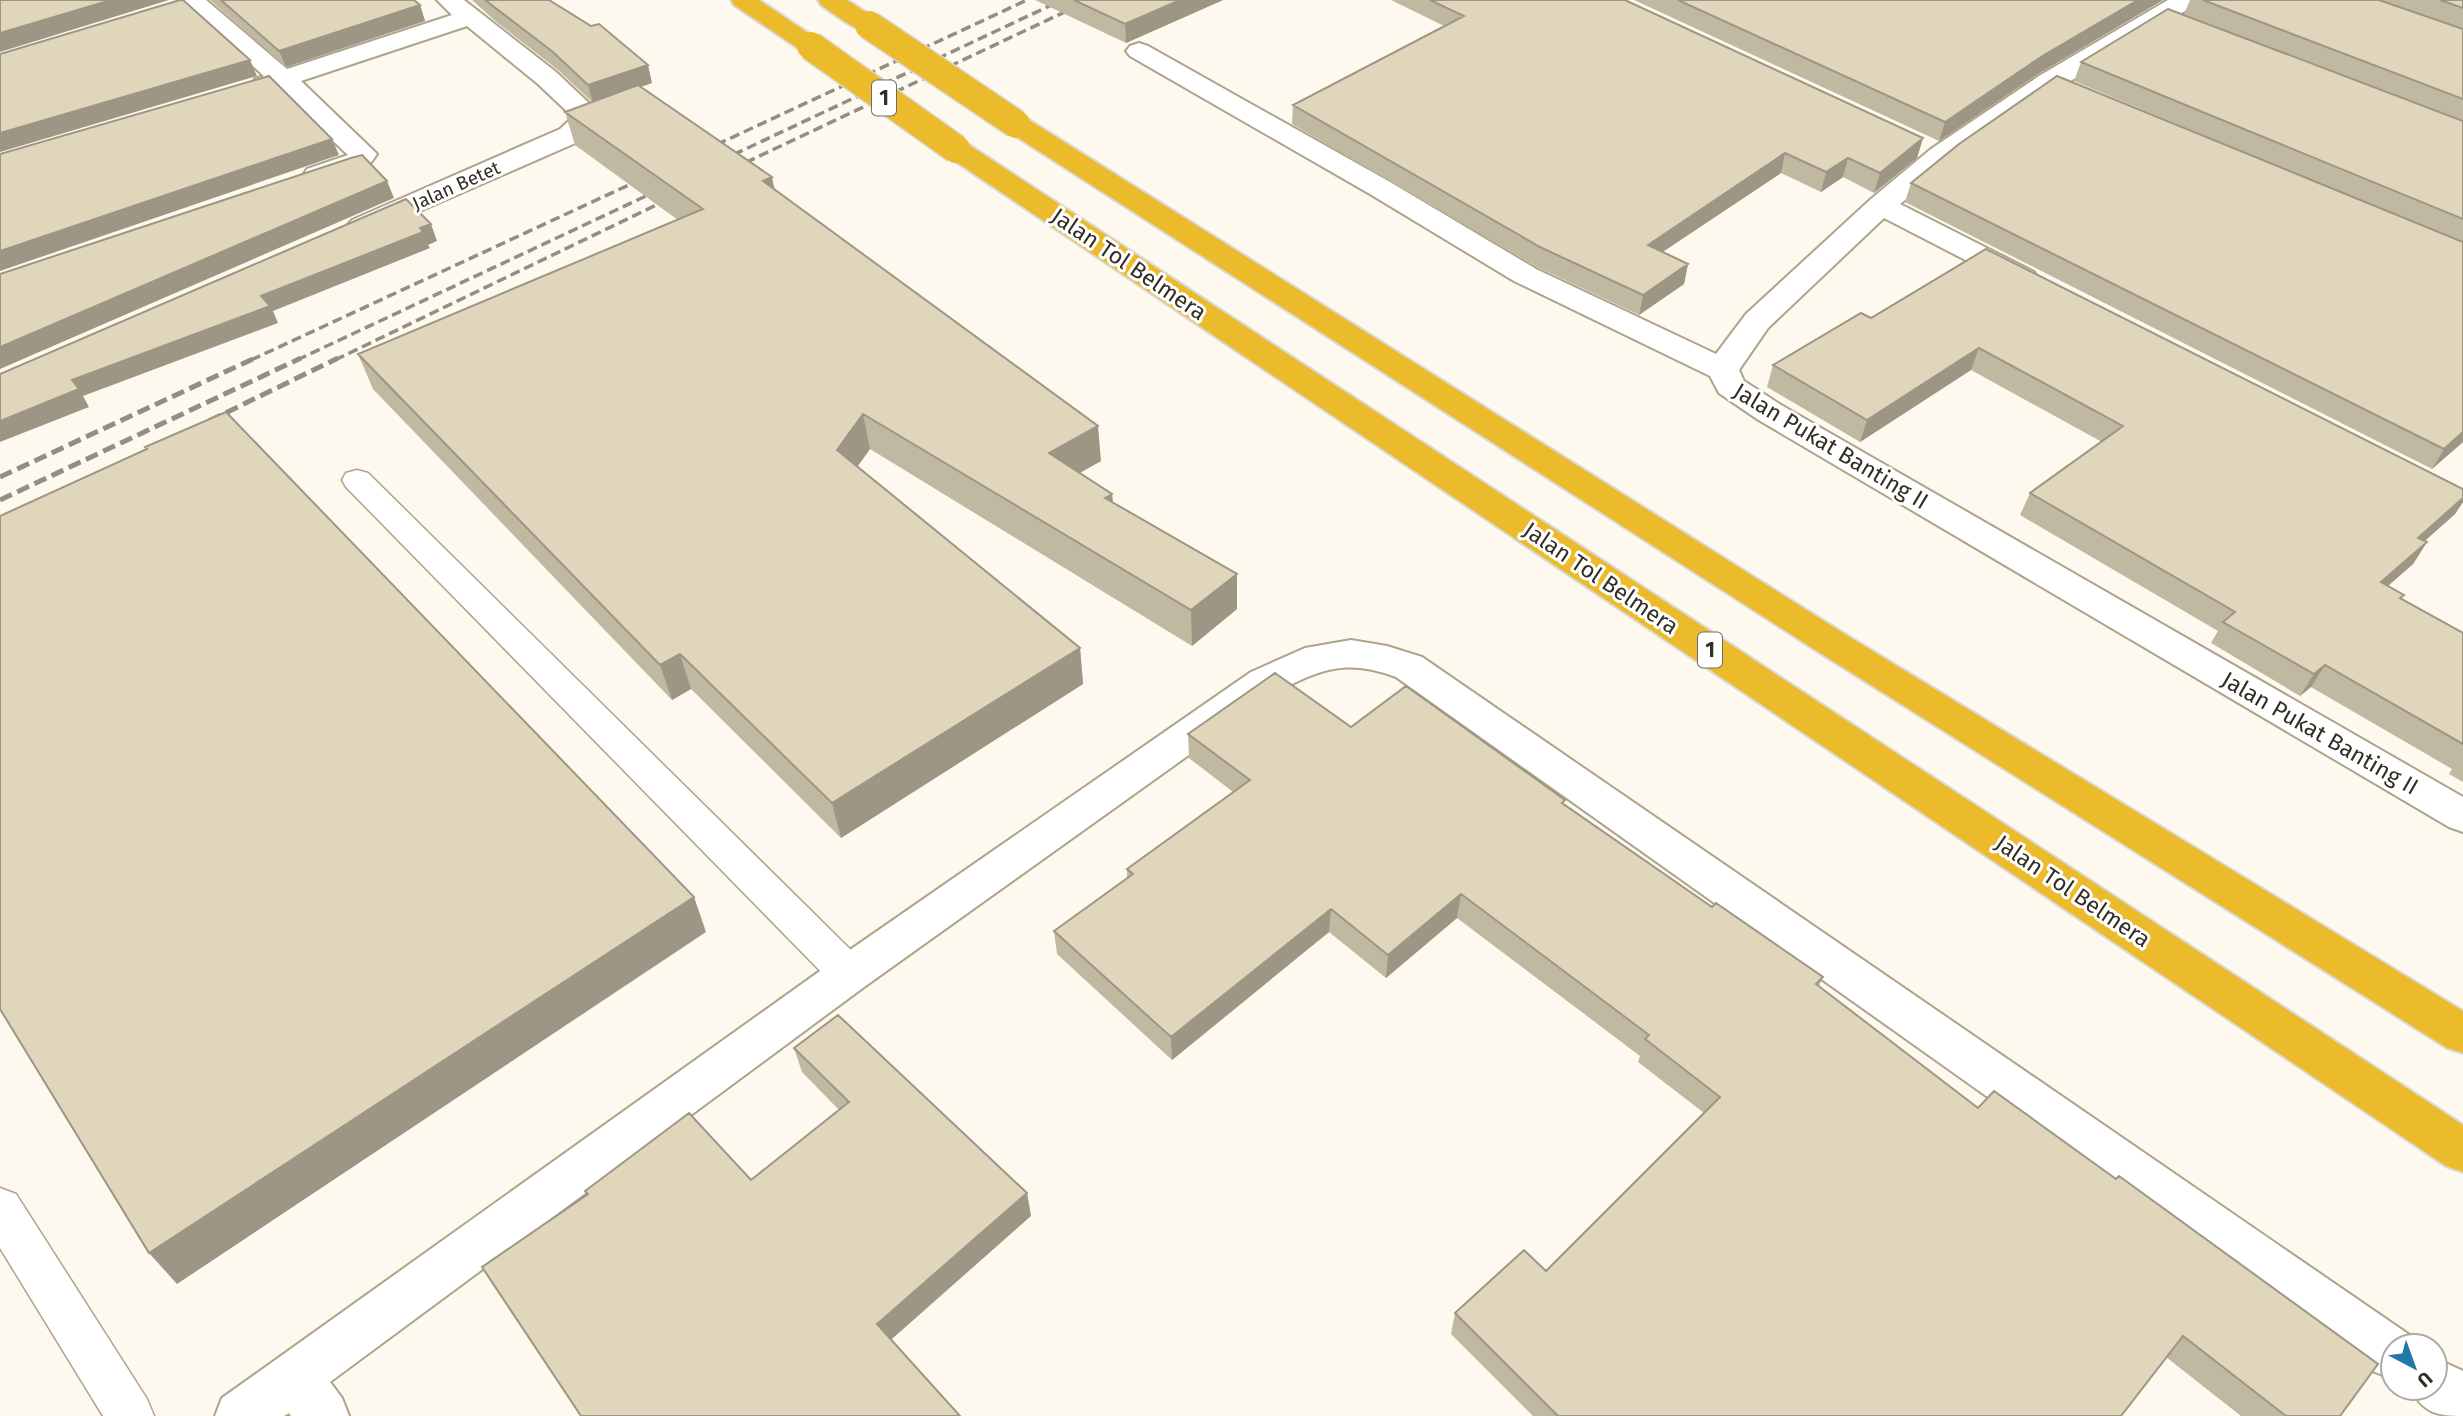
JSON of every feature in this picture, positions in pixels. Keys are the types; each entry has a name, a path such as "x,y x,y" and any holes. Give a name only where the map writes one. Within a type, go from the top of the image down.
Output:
{"highway":[{"name":"Jalan Tol Belmera","path":"743,0 956,149 2463,1151"},
{"name":"1","path":"830,0 1016,124 1830,642 2463,1034"}],"street":[{"path":"184,5 283,79 363,154 356,162 290,184"},
{"path":"244,91 283,79 460,8"},
{"name":"Jalan Betet","path":"342,235 570,135 584,124 586,117 583,112 547,78 460,8"},
{"name":"Jalan Pukat Banting II","path":"2176,14 2061,87 1930,149 1881,205 1757,321 1723,370 1730,386 1769,412 2463,817"},
{"path":"1139,51 1380,188 1525,275 1723,370"},
{"path":"1881,205 2053,293"},
{"path":"241,1416 309,1397 849,974 1264,682 1304,660 1337,653 1383,657 1409,667 2379,1344"}],"lane":[{"path":"357,480 849,974"},
{"path":"0,1208 130,1416"}],"building":[{"path":"0,0 111,0 0,33"},
{"path":"180,0 250,60 0,133 0,54"},
{"path":"221,0 414,0 420,5 279,51"},
{"path":"485,0 549,0 591,26 599,24 648,65 588,85 553,52"},
{"path":"1074,0 1180,0 1125,24"},
{"path":"1430,0 1625,0 1923,138 1880,173 1848,158 1826,172 1785,153 1648,245 1688,264 1643,295 1540,247 1293,105 1464,16"},
{"path":"1678,0 2138,0 2044,55 1945,122"},
{"path":"2203,0 2379,0 2463,29 2463,99"},
{"path":"2440,0 2463,0 2463,8"},
{"path":"2168,9 2463,121 2463,219 2081,62"},
{"path":"269,76 332,139 0,251 0,154"},
{"path":"2057,76 2463,242 2463,432 2444,449 1911,183 1959,144"},
{"path":"638,85 772,177 763,181 1098,426 1049,453 1112,494 1105,498 1237,574 1191,610 863,414 837,450 1080,648 832,803 680,654 660,665 358,354 703,209 565,112"},
{"path":"362,155 387,181 0,347 0,274"},
{"path":"406,199 431,224 420,228 423,232 261,296 270,306 72,380 79,389 0,421 0,374"},
{"path":"1986,249 2463,489 2463,498 2418,538 2427,542 2381,582 2404,595 2400,598 2463,633 2463,744 2325,665 2314,674 2223,622 2235,612 2030,493 2123,426 1979,348 1867,420 1773,365 1861,313 1871,318"},
{"path":"226,412 694,897 149,1253 0,1009 0,516"},
{"path":"1275,673 1351,727 1406,686 1565,800 1562,803 1712,907 1716,903 1823,977 1816,984 1978,1108 1994,1091 2116,1179 2119,1176 2378,1364 2340,1416 2286,1416 2183,1336 2121,1416 1558,1416 1455,1313 1524,1250 1546,1271 1720,1097 1645,1039 1649,1035 1461,894 1388,955 1331,909 1171,1037 1054,931 1133,874 1127,869 1250,780 1188,734"},
{"path":"838,1015 1027,1193 877,1324 960,1416 581,1416 482,1267 588,1194 585,1191 689,1113 751,1180 849,1102 794,1048"}],"railway":[{"path":"703,151 1027,0"},
{"path":"720,161 1062,0"},
{"path":"732,169 1090,0"},
{"path":"251,360 646,177"},
{"path":"297,360 663,188"},
{"path":"335,360 675,196"},
{"path":"0,477 255,358"},
{"path":"0,500 301,358"},
{"path":"209,421 338,358"}]}
